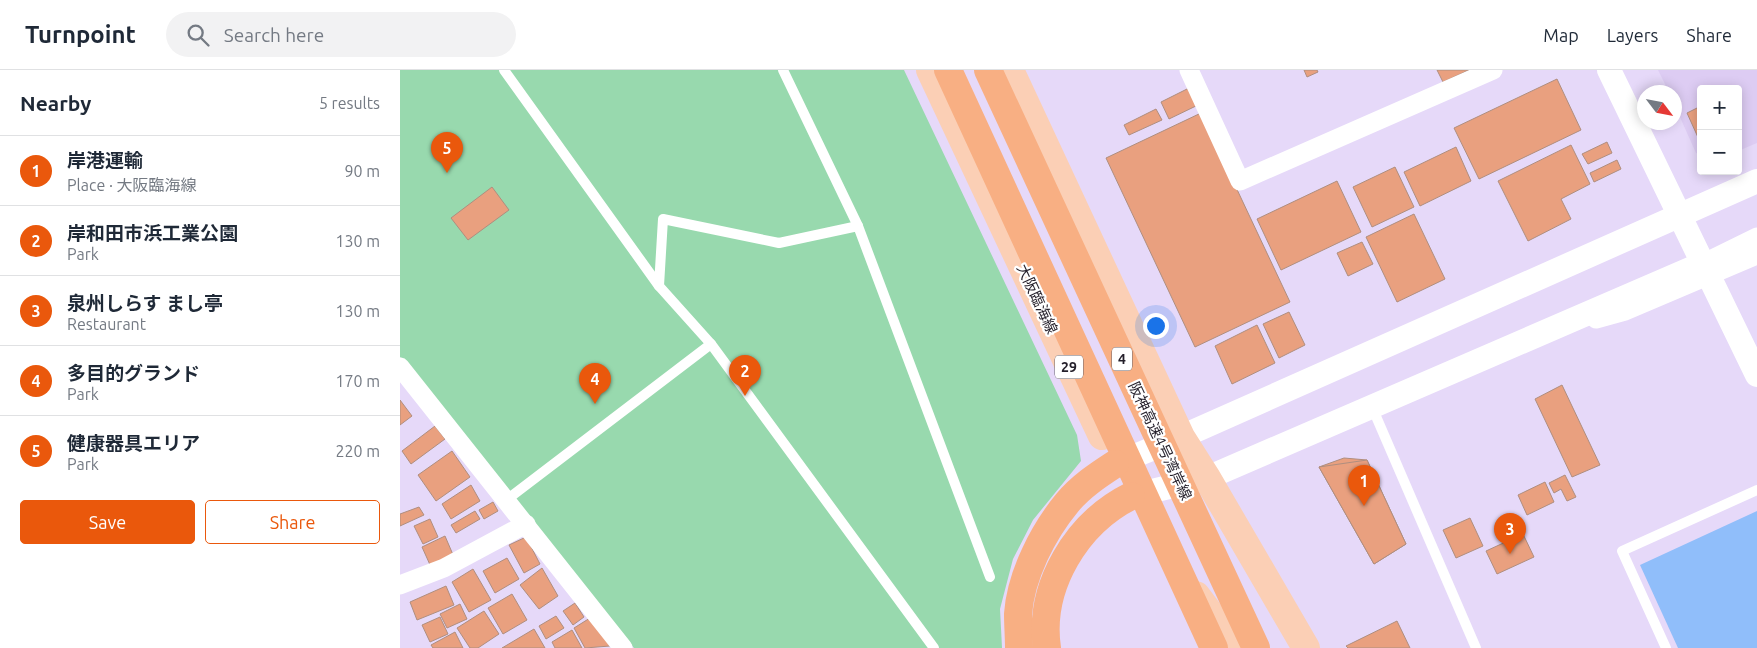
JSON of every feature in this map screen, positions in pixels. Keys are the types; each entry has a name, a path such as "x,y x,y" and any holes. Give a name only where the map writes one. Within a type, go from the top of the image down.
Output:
{"highway":[{"path":"948,70 1214,648"},
{"name":"阪神高速4号湾岸線","path":"988,70 1256,648"},
{"path":"1019,648 1020,604 1028,572 1045,536 1068,502 1095,478 1115,464"},
{"path":"1047,648 1048,608 1057,575 1072,547 1091,524 1111,506 1131,496"}],"main road":[{"name":"大阪臨海線","path":"930,70 1131,496 1174,567 1236,648"},
{"path":"1010,70 1181,437 1306,648"}],"street":[{"path":"1189,70 1240,181 1493,70"},
{"path":"1609,70 1757,375"},
{"path":"1115,464 1181,437 1750,185"},
{"path":"1707,269 1757,237"},
{"path":"1131,496 1207,478 1540,334 1707,269 1757,255"},
{"path":"400,367 623,648"},
{"path":"400,584 444,568 526,524"}],"lane":[{"path":"504,70 659,286 711,344 934,648"},
{"path":"784,70 858,226 990,577"},
{"path":"659,286 663,219 779,243 858,226"},
{"path":"505,501 711,344"},
{"path":"1372,407 1476,648"},
{"path":"1666,648 1622,551 1757,490"}],"shaded area":[{"path":"1658,70 1757,70 1757,143 1742,149 1742,85 1697,85 1696,153 1682,122 1682,85 1666,85"}],"green space":[{"path":"400,70 904,70 1077,435 1081,461 1033,520 1013,559 1000,609 1002,648 634,648 506,492 400,357"}],"water":[{"path":"1757,511 1757,648 1678,648 1640,565"}],"building":[{"path":"1304,70 1317,70 1318,72 1307,77"},
{"path":"1437,70 1469,70 1443,82"},
{"path":"1557,79 1581,130 1479,179 1454,128"},
{"path":"1189,88 1198,105 1169,119 1161,102"},
{"path":"1697,108 1697,135 1687,113"},
{"path":"1156,109 1162,120 1129,135 1124,125"},
{"path":"1201,113 1290,302 1195,347 1106,158"},
{"path":"1607,142 1612,153 1588,164 1582,154"},
{"path":"1571,145 1590,184 1561,199 1571,219 1528,241 1498,181"},
{"path":"1456,147 1471,181 1420,206 1404,172"},
{"path":"1617,160 1621,169 1594,182 1590,173"},
{"path":"1395,167 1414,207 1372,227 1353,187"},
{"path":"1337,181 1361,232 1281,270 1257,219"},
{"path":"492,187 509,210 468,240 451,218"},
{"path":"1414,214 1445,279 1397,302 1366,237"},
{"path":"1362,242 1373,264 1348,276 1337,253"},
{"path":"1289,312 1305,345 1279,358 1263,324"},
{"path":"1257,325 1275,363 1232,384 1215,346"},
{"path":"1562,385 1600,465 1572,477 1535,399"},
{"path":"400,400 412,416 400,425"},
{"path":"435,426 445,439 411,464 402,451"},
{"path":"452,451 470,477 436,501 418,475"},
{"path":"1344,458 1367,460 1406,544 1374,564 1319,467"},
{"path":"1367,460 1406,544 1374,564 1319,467"},
{"path":"1565,475 1576,497 1567,501 1561,489 1554,493 1549,483"},
{"path":"1545,482 1554,502 1527,515 1518,495"},
{"path":"471,485 480,501 451,519 442,504"},
{"path":"493,502 498,511 484,519 479,510"},
{"path":"419,507 424,515 400,526 400,514"},
{"path":"475,511 480,519 456,533 451,525"},
{"path":"1470,518 1483,546 1456,558 1443,530"},
{"path":"430,519 438,537 423,544 414,526"},
{"path":"1523,534 1534,557 1497,574 1486,551"},
{"path":"445,536 454,557 431,567 422,547"},
{"path":"526,537 540,564 524,573 509,545"},
{"path":"507,558 519,579 495,593 483,571"},
{"path":"542,568 558,596 539,609 520,585"},
{"path":"473,569 491,600 469,612 452,582"},
{"path":"446,586 454,605 417,620 410,602"},
{"path":"512,594 527,620 503,634 488,608"},
{"path":"575,603 584,617 573,625 563,611"},
{"path":"460,604 467,619 447,628 440,614"},
{"path":"484,611 499,634 478,648 470,648 457,628"},
{"path":"556,616 564,628 546,639 539,626"},
{"path":"440,617 448,634 430,642 422,625"},
{"path":"590,618 610,646 585,648 574,628"},
{"path":"1397,621 1410,648 1348,648 1346,646"},
{"path":"534,629 545,648 502,648"},
{"path":"572,630 582,648 555,648 552,642"},
{"path":"455,632 463,648 433,648 431,645"}],"place":[{"name":"健康器具エリア","path":"447,173"},
{"name":"岸和田市浜工業公園","path":"745,396"},
{"name":"多目的グランド","path":"595,404"},
{"name":"岸港運輸","path":"1364,506"},
{"name":"泉州しらす まし亭","path":"1510,554"}]}
